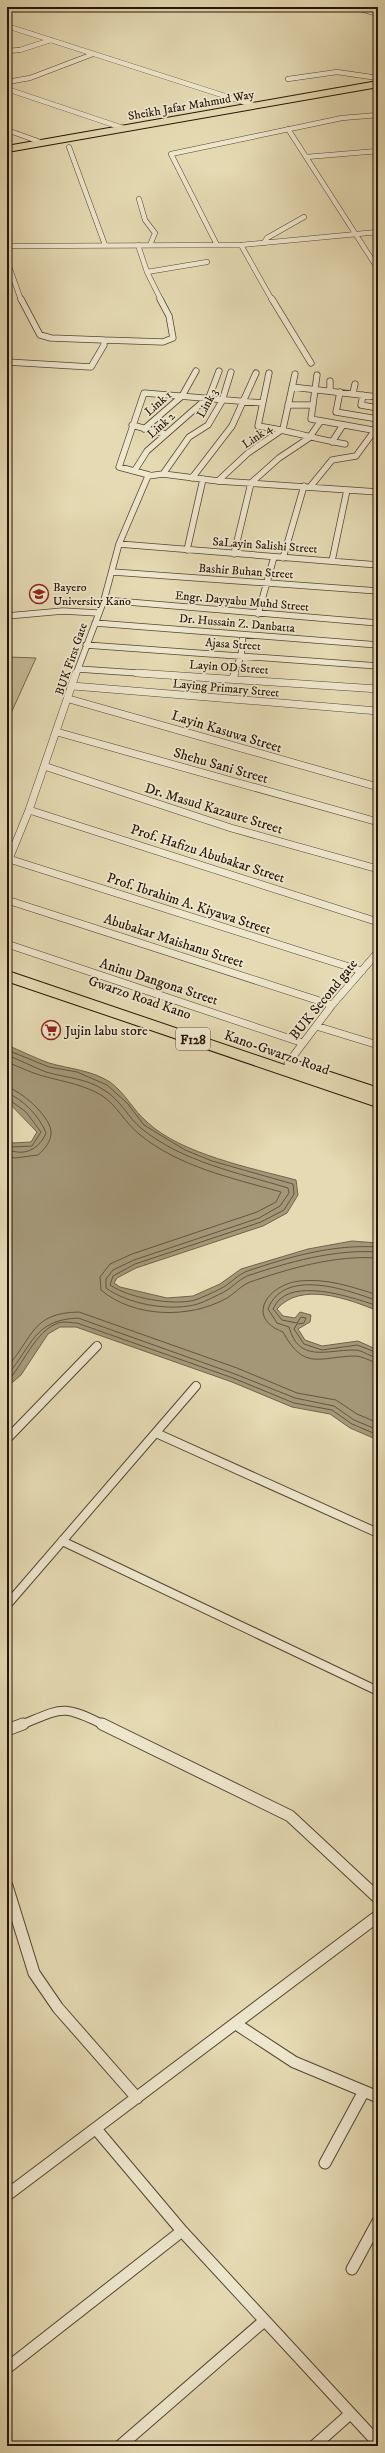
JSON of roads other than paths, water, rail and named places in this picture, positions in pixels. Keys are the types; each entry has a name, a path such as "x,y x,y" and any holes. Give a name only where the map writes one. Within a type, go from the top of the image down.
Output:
{"main road":[{"name":"Sheikh Jafar Mahmud Way","path":"7,150 253,105 378,85"},
{"name":"Sheikh Jafar Mahmud Way","path":"7,150 378,85"},
{"name":"Gwarzo Road Kano","path":"7,968 378,1092"},
{"name":"Kano-Gwarzo Road","path":"7,976 378,1102"}],"street":[{"path":"354,7 378,14"},
{"path":"7,26 253,105"},
{"path":"7,33 18,29"},
{"path":"7,51 20,50 50,40"},
{"path":"7,82 30,78 93,54"},
{"path":"288,79 344,72 378,78"},
{"path":"7,89 123,128"},
{"path":"217,245 171,154 342,118 378,114"},
{"path":"288,129 378,269"},
{"path":"7,130 43,143"},
{"path":"69,147 105,245"},
{"path":"306,157 378,151"},
{"path":"139,199 145,220 155,233 150,245"},
{"path":"264,244 267,238 304,217"},
{"path":"7,246 241,245 378,232"},
{"path":"7,262 21,300 40,335 51,338 163,342 173,338 169,316 147,272 138,245"},
{"path":"241,245 262,283 311,363"},
{"path":"147,272 207,262"},
{"path":"7,362 91,367 104,345 104,340"},
{"name":"Link 1","path":"144,428 182,396 196,371"},
{"path":"206,400 219,371"},
{"name":"Link 3","path":"163,474 189,438 197,430 208,424 222,401 231,372"},
{"name":"Link 4","path":"192,478 232,426 256,373"},
{"path":"269,373 258,426 283,429 309,438 345,444"},
{"name":"Link 4","path":"218,481 248,454 283,429 295,374"},
{"path":"317,375 311,419 320,422 377,430"},
{"path":"330,381 330,391"},
{"path":"353,393 355,384"},
{"path":"292,386 378,396"},
{"path":"340,392 336,412 378,419"},
{"path":"262,403 206,400 182,396 144,393 119,467 135,470 149,475 163,474 218,481 378,492"},
{"path":"363,395 361,405 378,408"},
{"name":"Link 2","path":"135,470 147,451 206,400"},
{"path":"288,405 312,405"},
{"path":"234,554 252,483 279,458 309,438 320,422"},
{"path":"132,425 165,434"},
{"path":"332,442 343,425"},
{"path":"284,558 307,487 332,460 356,456 377,430"},
{"name":"BUK First Gate","path":"8,861 29,810 69,699 86,645 104,600 113,572 118,544 149,475"},
{"path":"187,550 203,479"},
{"path":"332,561 346,490"},
{"name":"SaLayin Salishi Street","path":"118,544 378,565"},
{"path":"258,614 274,557"},
{"name":"Bashir Buhan Street","path":"113,572 378,591"},
{"name":"Engr. Dayyabu Muhd Street","path":"104,600 378,623"},
{"path":"7,616 63,611 98,613"},
{"name":"Dr. Hussain Z. Danbatta","path":"95,623 378,645"},
{"path":"233,678 240,656 243,635"},
{"name":"Ajasa Street","path":"86,645 378,666"},
{"name":"Layin OD Street","path":"78,668 378,689"},
{"name":"Laying Primary Street","path":"73,686 378,711"},
{"name":"Layin Kasuwa Street","path":"69,699 378,787"},
{"name":"Shehu Sani Street","path":"57,732 378,822"},
{"name":"Dr. Masud Kazaure Street","path":"44,766 231,828 378,869"},
{"name":"Prof. Hafizu Abubakar Street","path":"29,810 378,922"},
{"name":"Prof. Ibrahim A. Kiyawa Street","path":"8,861 362,971"},
{"name":"Abubakar Maishanu Street","path":"7,900 332,1005"},
{"name":"Aninu Dangona Street","path":"7,944 303,1043"},
{"name":"BUK Second gate","path":"288,1063 332,1005 378,952"},
{"path":"316,1026 378,1045"},
{"path":"7,1439 97,1346"},
{"path":"7,1605 196,1386"},
{"path":"156,1433 378,1533"},
{"path":"62,1541 378,1691"},
{"path":"7,1730 60,1709 78,1712 290,1816 378,1898"},
{"path":"7,1886 34,1973 58,2008 137,2098"},
{"path":"7,2195 378,1916"},
{"path":"236,2024 294,2062 378,2097"},
{"path":"325,2163 364,2092"},
{"path":"96,2129 182,2231 378,2444"},
{"path":"352,2269 378,2221"},
{"path":"7,2368 182,2231"},
{"path":"120,2446 264,2321"},
{"path":"314,2446 350,2414"}],"water":[{"path":"7,1045 49,1063 88,1072 110,1082 121,1092 147,1122 161,1133 178,1143 238,1165 296,1180 298,1195 287,1213 263,1226 136,1268 117,1278 114,1283 120,1287 167,1298 193,1296 220,1284 241,1269 308,1249 352,1241 378,1243 378,1311 340,1298 312,1294 299,1296 287,1301 277,1309 283,1316 295,1318 300,1312 311,1315 310,1322 298,1329 305,1340 322,1346 358,1341 378,1350 378,1440 350,1428 330,1414 292,1407 232,1382 76,1327 60,1327 48,1334 21,1375 7,1387 7,1134 13,1143 31,1142 37,1132 7,1101"}],"place":[{"name":"Bayero University Kano","path":"39,594"},
{"name":"Jujin labu store","path":"51,1030"}]}
